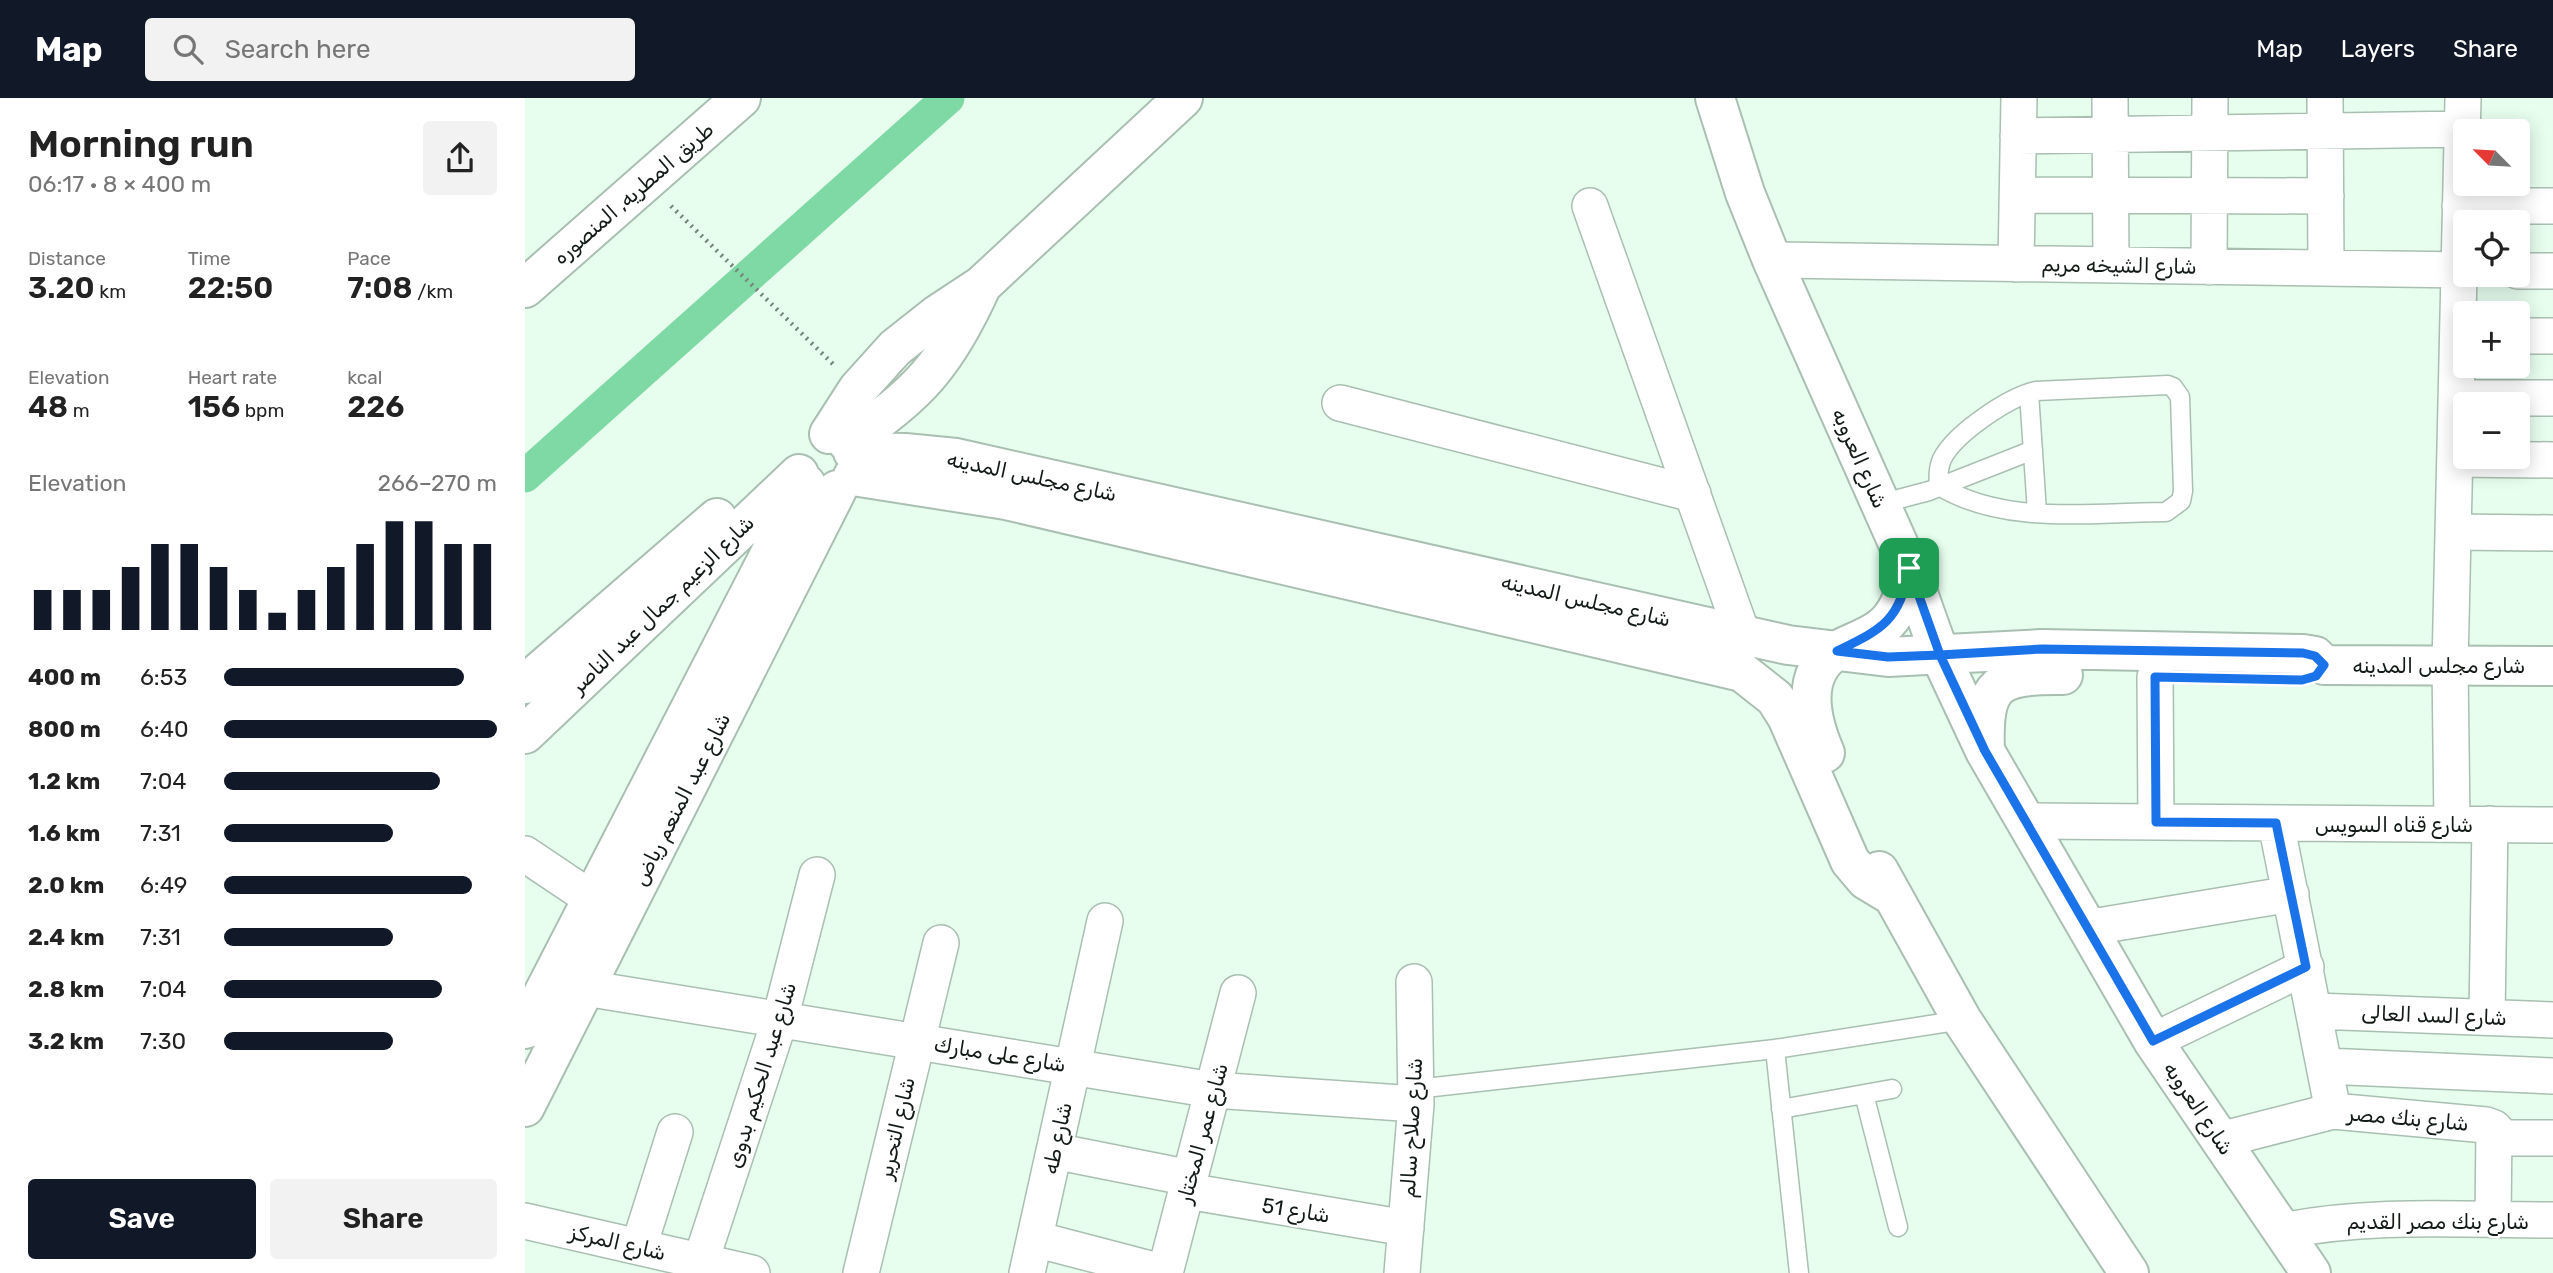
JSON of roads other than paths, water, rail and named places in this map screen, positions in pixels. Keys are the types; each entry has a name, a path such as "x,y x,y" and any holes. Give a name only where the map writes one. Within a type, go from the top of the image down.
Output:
{"street":[{"name":"طريق المطريه, المنصوره","path":"525,288 648,183 741,98"},
{"name":"شارع الزعيم جمال عبد الناصر","path":"525,734 829,462 858,389 895,348 938,314 982,285 1184,98"},
{"name":"شارع العروبه","path":"1715,98 1745,193 1772,260 1909,568 1940,655 1985,751 2153,1041 2311,1273"},
{"path":"2016,264 2019,98"},
{"path":"2110,98 2111,265"},
{"path":"2209,267 2210,98"},
{"path":"2018,136 2210,133 2326,115 2462,113 2460,210"},
{"path":"2326,115 2326,268"},
{"path":"2018,195 2326,196"},
{"path":"1590,206 1743,636"},
{"path":"2460,206 2553,206"},
{"name":"شارع الشيخه مريم","path":"1772,260 2453,270"},
{"path":"2530,271 2553,271"},
{"name":"شارع الزعيم جمال عبد الناصر","path":"525,684 829,462 891,413 930,377 960,334 982,285"},
{"path":"2530,336 2553,336"},
{"path":"2530,398 2553,398"},
{"path":"1340,403 1693,494"},
{"name":"شارع مجلس المدينه","path":"829,462 905,453 956,458 1743,636 1837,651 1888,657 2042,649 2303,653 2315,656 2324,665 2553,666"},
{"path":"2530,460 2553,460"},
{"name":"شارع مجلس المدينه","path":"829,462 1006,500 1742,672 1775,698 1787,717 1850,861 1866,880 1891,895"},
{"name":"شارع عبد المنعم رياض","path":"525,1029 592,898 829,462"},
{"name":"شارع عبد المنعم رياض","path":"525,1107 585,988 829,462"},
{"path":"2452,824 2450,665 2455,469"},
{"path":"2453,532 2553,533"},
{"path":"1909,568 1904,596 1890,619 1868,636 1825,659 1814,679 1810,701 1813,724 1847,806 1891,895 1962,1020 2129,1273"},
{"name":"شارع مجلس المدينه","path":"1985,751 1984,720 1988,703 1997,687 2011,677 2302,680 2316,676 2324,665"},
{"path":"2155,677 2156,822"},
{"name":"شارع قناه السويس","path":"2025,821 2553,825"},
{"path":"2276,823 2333,1111"},
{"path":"2487,1017 2490,824"},
{"path":"525,854 592,898"},
{"name":"شارع عبد الحكيم بدوى","path":"700,1267 780,1019 817,874"},
{"path":"2087,928 2291,894"},
{"name":"شارع طه","path":"1027,1273 1105,921"},
{"name":"شارع التحرير","path":"861,1273 941,943"},
{"path":"2153,1041 2306,967"},
{"name":"شارع صلاح سالم","path":"1402,1273 1416,1097 1414,982"},
{"name":"شارع على مبارك","path":"585,988 1213,1090 1416,1097"},
{"name":"شارع عمر المختار","path":"1165,1273 1238,993"},
{"name":"شارع السد العالى","path":"2315,1011 2553,1020"},
{"path":"2325,1066 2553,1076"},
{"name":"شارع بنك مصر","path":"2220,1140 2333,1111 2494,1128 2503,1138 2553,1138"},
{"path":"2493,1220 2494,1128"},
{"path":"639,1246 675,1132"},
{"name":"شارع 51","path":"1054,1151 1189,1185 1406,1228"},
{"name":"شارع بنك مصر القديم","path":"2282,1231 2329,1222 2377,1218 2553,1220"},
{"name":"شارع المركز","path":"525,1221 639,1246 700,1267 752,1273"},
{"path":"1035,1240 1165,1273"}],"lane":[{"path":"2168,385 2180,397 2183,491 2175,508 2166,512 1998,510 1952,495 1939,486 1938,472 1952,445 1965,432 2029,393 2168,385"},
{"path":"2029,393 2038,512"},
{"path":"1880,504 1939,486 2033,450"},
{"path":"1416,1097 1775,1049 1962,1020"},
{"path":"1775,1049 1799,1273"},
{"path":"1781,1109 1892,1089"},
{"path":"1864,1094 1898,1227"}],"waterway":[{"path":"525,476 948,98"}]}
